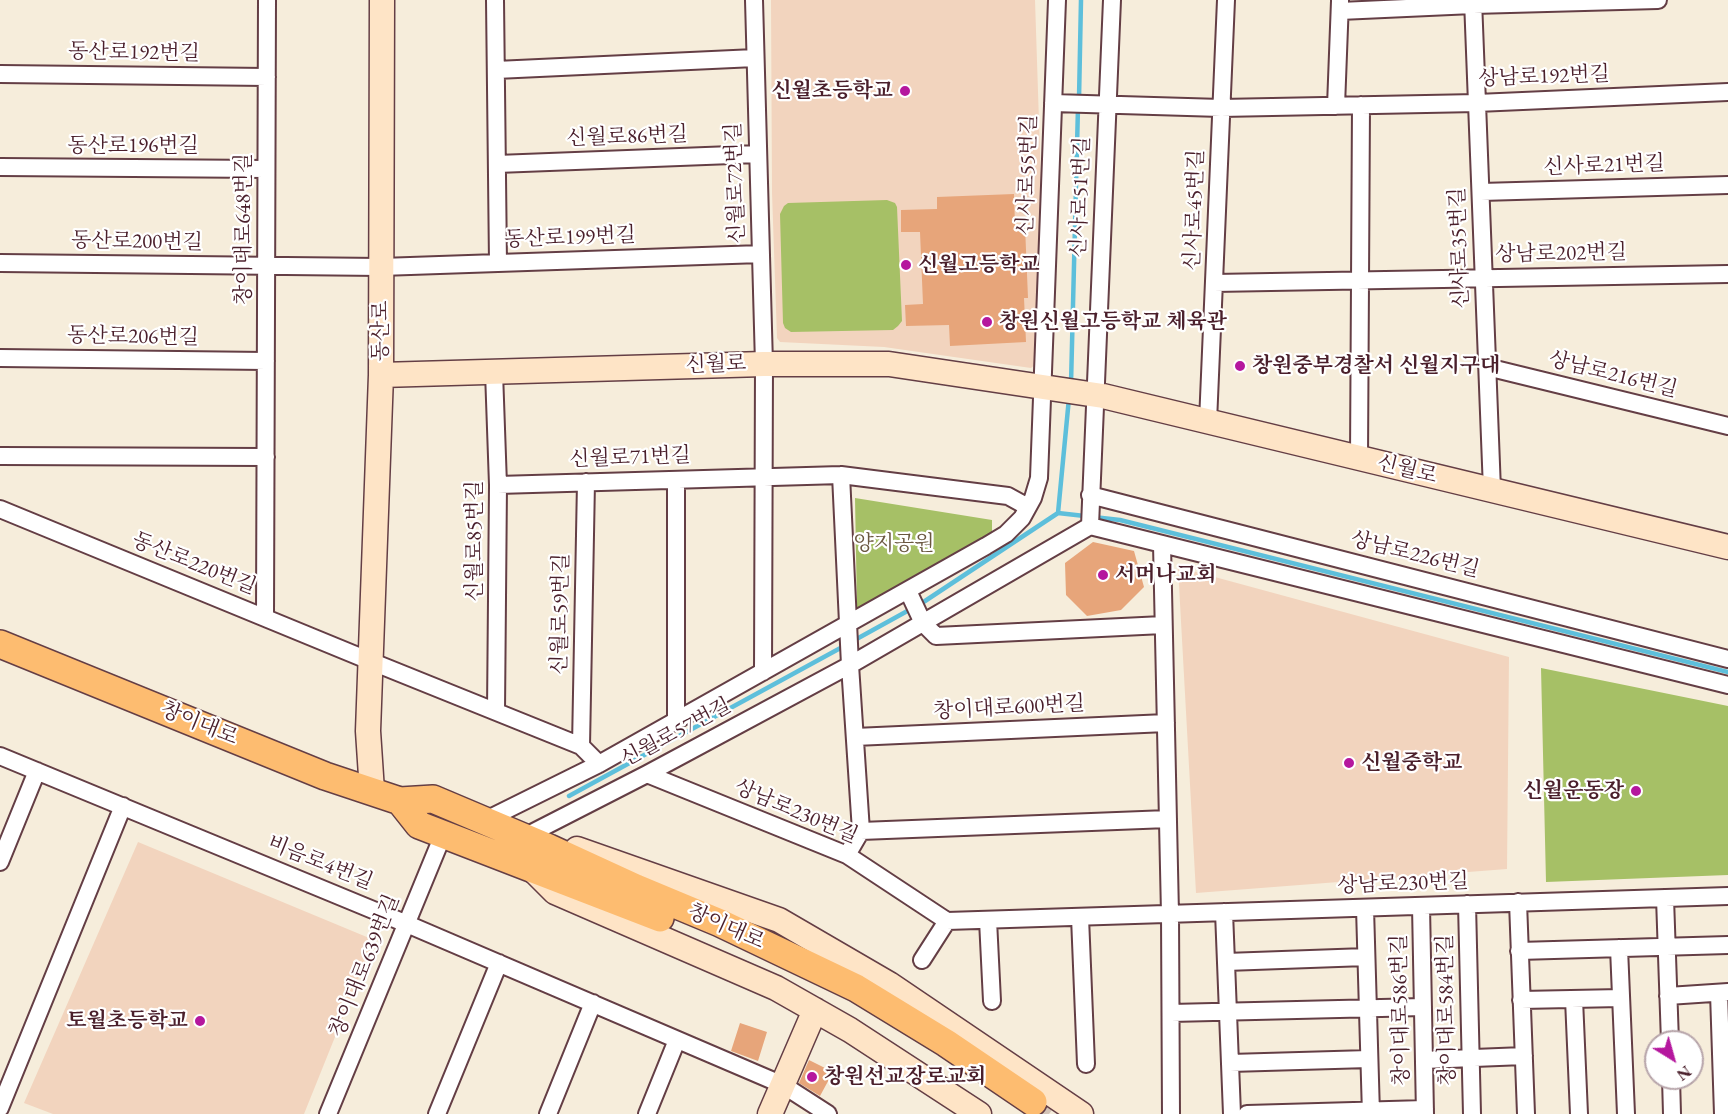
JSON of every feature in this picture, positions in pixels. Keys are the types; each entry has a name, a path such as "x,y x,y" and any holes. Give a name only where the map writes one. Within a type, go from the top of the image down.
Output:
{"main road":[{"name":"창이대로","path":"0,644 325,776 400,801 433,799 522,838 541,859"},
{"name":"창이대로","path":"400,801 419,825 442,835 541,859 783,970 850,1004 1027,1107"}],"street":[{"name":"창이대로648번길","path":"265,617 267,0"},
{"name":"동산로","path":"372,791 368,731 381,375 382,0"},
{"path":"495,0 498,263"},
{"name":"신월로72번길","path":"754,0 764,364"},
{"name":"신사로55번길","path":"1045,388 1056,103 1057,0"},
{"name":"신사로51번길","path":"1090,394 1104,105 1112,0"},
{"name":"신사로45번길","path":"1208,422 1226,0"},
{"path":"1336,106 1340,5 1658,0"},
{"name":"신사로35번길","path":"1473,2 1491,490"},
{"path":"496,70 756,58"},
{"name":"동산로192번길","path":"0,74 267,77"},
{"name":"상남로192번길","path":"1056,103 1221,108 1477,103 1728,92"},
{"path":"1359,459 1361,105"},
{"name":"신월로86번길","path":"498,164 758,154"},
{"name":"동산로196번길","path":"0,167 266,169"},
{"name":"신사로21번길","path":"1481,192 1728,184"},
{"name":"동산로199번길","path":"381,267 761,254"},
{"name":"동산로200번길","path":"0,263 381,267"},
{"name":"상남로202번길","path":"1214,283 1728,274"},
{"name":"동산로206번길","path":"0,358 266,361"},
{"path":"763,672 764,364"},
{"name":"신월로","path":"381,375 764,364 889,364 1090,394 1728,547"},
{"name":"상남로216번길","path":"1487,367 1728,426"},
{"name":"신월로85번길","path":"494,372 498,485 496,711"},
{"path":"484,821 600,764 763,672 848,629 1006,534 1022,518 1033,498 1039,478 1045,388"},
{"path":"1090,394 1090,526 1728,685"},
{"path":"0,456 266,457"},
{"path":"764,477 841,475 1008,496 1028,507"},
{"path":"841,475 861,831 847,855"},
{"name":"신월로71번길","path":"498,485 764,477"},
{"path":"676,480 676,721"},
{"name":"신월로59번길","path":"581,746 586,482"},
{"name":"상남로226번길","path":"1090,501 1728,659"},
{"name":"동산로220번길","path":"0,509 370,661"},
{"name":"신월로57번길","path":"522,838 647,774 1090,526"},
{"path":"1162,544 1170,914 1171,1114"},
{"path":"909,593 921,619 936,636 1163,625"},
{"path":"370,661 581,746 600,764"},
{"name":"창이대로600번길","path":"855,737 1166,723"},
{"name":"비음로4번길","path":"0,756 407,924 783,1085 828,1114"},
{"path":"0,862 37,771"},
{"name":"상남로230번길","path":"647,774 847,855 947,921 1728,896"},
{"path":"0,1108 123,806"},
{"path":"861,831 1168,819"},
{"name":"창이대로639번길","path":"328,1114 442,835"},
{"path":"979,1114 850,1030 776,988 555,892 541,859 572,847 779,920 889,984 1081,1114"},
{"path":"1665,898 1669,1030"},
{"path":"1518,902 1526,1114"},
{"name":"창이대로584번길","path":"1467,904 1472,1114"},
{"name":"창이대로586번길","path":"1422,906 1425,1111"},
{"path":"1365,908 1371,1112"},
{"path":"1224,912 1232,1114"},
{"path":"1080,917 1086,1064"},
{"path":"988,920 992,1001"},
{"path":"922,960 947,921"},
{"path":"1520,951 1728,945"},
{"path":"1619,948 1626,1114"},
{"path":"1226,962 1366,957"},
{"path":"437,1114 499,963"},
{"path":"1668,996 1724,992 1723,1114"},
{"path":"1521,1000 1621,998"},
{"path":"1574,999 1579,1114"},
{"path":"548,1114 593,1004"},
{"path":"1171,1013 1423,1007"},
{"path":"770,1114 815,1010"},
{"path":"647,1114 677,1040"},
{"path":"1424,1060 1524,1056"},
{"path":"1230,1063 1369,1059"},
{"path":"1671,1090 1672,1114"},
{"path":"1247,1114 1425,1111"}],"shaded area":[{"path":"771,0 1035,0 1041,183 1036,364 1031,368 884,347 780,342 777,338 772,193"},
{"name":"신월중학교","path":"1178,567 1509,657 1507,869 1196,893"},
{"name":"토월초등학교","path":"138,842 374,940 304,1114 53,1114 24,1103"}],"green space":[{"path":"887,200 895,203 897,207 902,321 893,330 791,332 785,328 780,214 784,206 788,203"},
{"name":"양지공원","path":"855,498 992,520 992,534 857,609"},
{"name":"신월운동장","path":"1541,668 1728,706 1728,875 1546,882"}],"building":[{"path":"1014,194 1015,226 1025,226 1028,298 1024,298 1026,342 950,346 949,325 906,326 905,305 923,304 920,232 901,232 901,210 937,209 937,197"},
{"name":"서머나교회","path":"1093,542 1134,551 1144,587 1121,610 1087,616 1066,595 1065,563"},
{"path":"740,1023 767,1032 758,1061 731,1051"},
{"name":"창원선교장로교회","path":"809,1060 833,1072 820,1096 799,1083"}],"waterway":[{"path":"1079,99 1081,0"},
{"path":"1071,384 1078,107"},
{"path":"919,605 1058,513 1069,398"},
{"path":"1058,513 1120,520 1728,672"},
{"path":"853,641 911,609"},
{"path":"569,796 846,645"}],"tunnel":[{"path":"1033,1102 1049,1114"}],"place":[{"name":"신월초등학교","path":"905,91"},
{"name":"신월고등학교","path":"906,265"},
{"name":"창원신월고등학교 체육관","path":"987,322"},
{"name":"창원중부경찰서 신월지구대","path":"1240,366"},
{"name":"서머나교회","path":"1103,575"},
{"name":"신월중학교","path":"1349,763"},
{"name":"신월운동장","path":"1636,791"},
{"name":"토월초등학교","path":"200,1021"},
{"name":"창원선교장로교회","path":"812,1077"}]}
